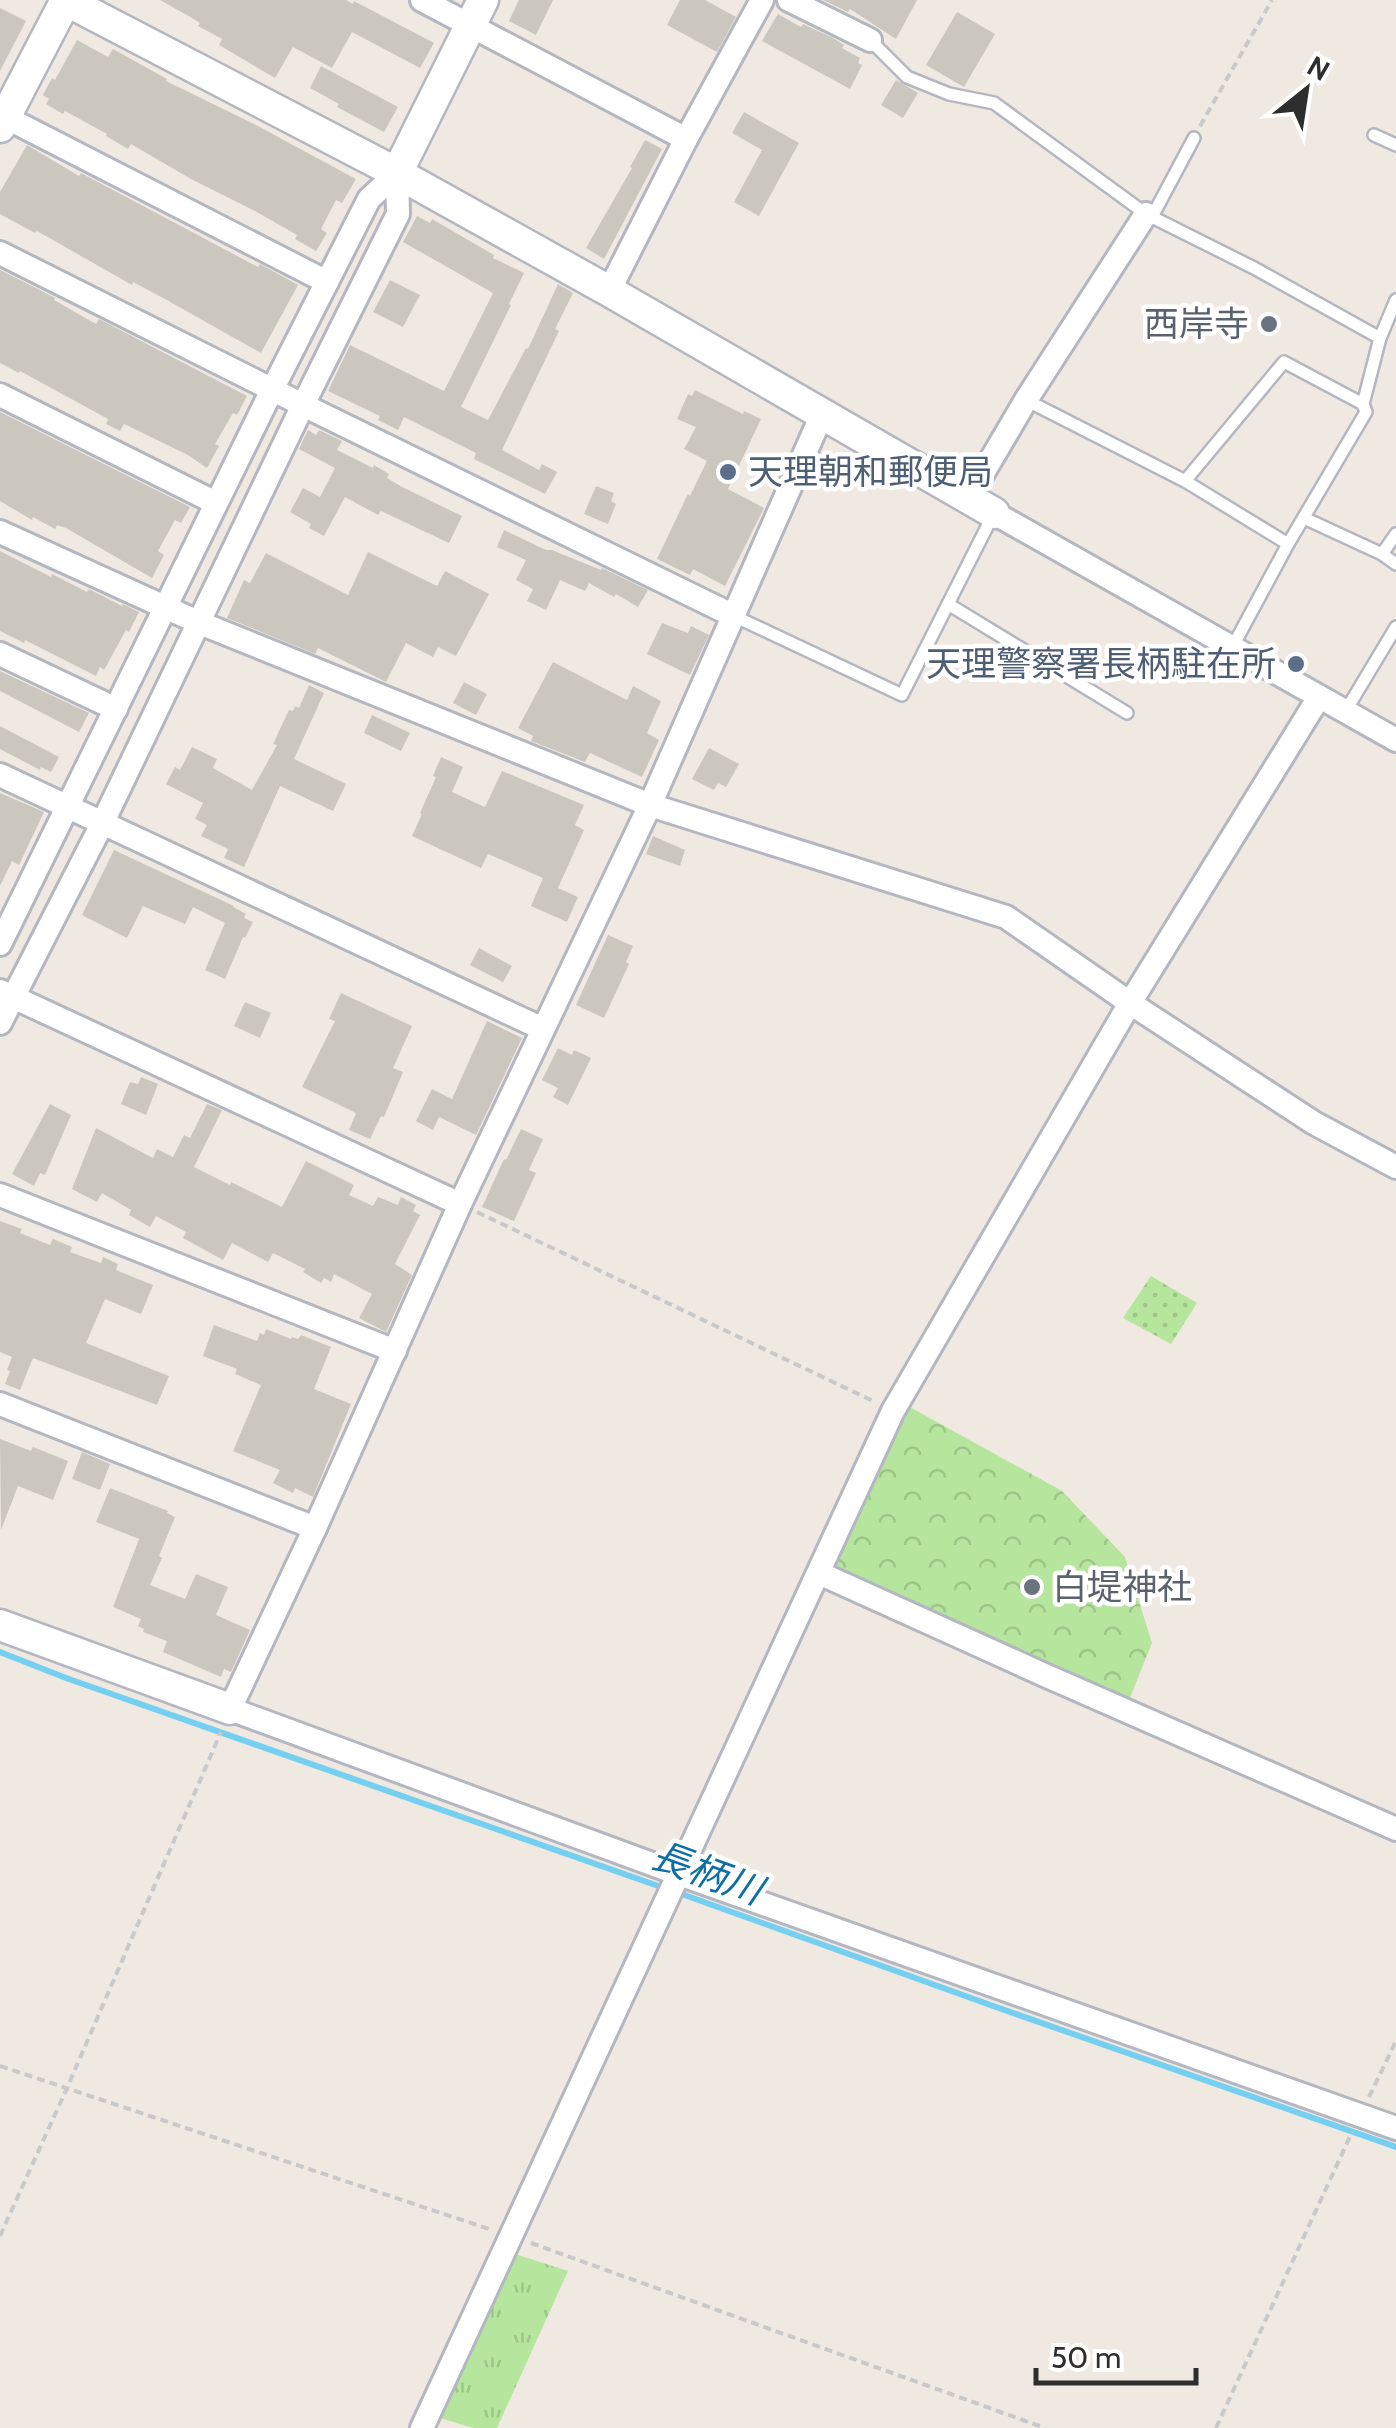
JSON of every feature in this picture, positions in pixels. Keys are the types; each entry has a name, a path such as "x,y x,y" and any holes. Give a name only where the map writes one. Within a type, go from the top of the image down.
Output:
{"street":[{"path":"327,282 3,122 66,0 397,173 1396,740"},
{"path":"422,0 477,12 686,139"},
{"path":"609,291 762,0"},
{"path":"789,0 870,40"},
{"path":"0,944 7,914 68,806 327,282 370,199 397,173 477,12"},
{"path":"0,1023 6,994 102,824 398,214 397,173"},
{"path":"982,505 1026,400 1149,215"},
{"path":"0,253 734,616"},
{"path":"0,395 216,503"},
{"path":"230,1709 460,1204 650,805 823,412"},
{"path":"0,532 200,623 650,805 1006,917 1314,1123 1396,1167"},
{"path":"0,654 116,708"},
{"path":"422,2428 893,1411 1130,1002 1319,697"},
{"path":"0,775 543,1029"},
{"path":"6,994 460,1204"},
{"path":"0,1195 395,1351"},
{"path":"0,1404 315,1528"},
{"path":"820,1572 1396,1828"},
{"path":"0,1626 679,1874 1396,2128"}],"lane":[{"path":"870,40 907,78 949,94 994,102 1149,215 1380,338"},
{"path":"1374,136 1396,146"},
{"path":"1149,215 1194,138"},
{"path":"1233,646 1366,412 1363,404 1380,338 1396,300"},
{"path":"1185,482 1284,362 1363,404"},
{"path":"1026,400 1185,482 1288,544"},
{"path":"734,616 902,695 948,604 982,505"},
{"path":"1304,518 1396,564"},
{"path":"1382,554 1396,534"},
{"path":"948,604 1127,713"},
{"path":"1345,712 1396,627"}],"path":[{"path":"1194,138 1272,0"},
{"path":"460,1204 893,1411"},
{"path":"0,2236 230,1709"},
{"path":"1216,2428 1396,2042"},
{"path":"0,2066 512,2236 1045,2428"}],"green space":[{"path":"1151,1276 1197,1303 1171,1344 1123,1318"},
{"path":"899,1401 1062,1491 1125,1557 1152,1643 1125,1710 819,1573"},
{"path":"512,2253 568,2271 497,2428 473,2428 437,2417"}],"building":[{"path":"160,0 346,0 353,4 354,1 434,43 420,68 352,32 332,68 293,47 275,78 219,45 222,39"},
{"path":"519,0 553,0 536,35 509,21"},
{"path":"680,0 705,0 736,17 717,52 667,25"},
{"path":"823,0 917,0 896,39 850,9 848,12"},
{"path":"0,8 26,21 0,71"},
{"path":"957,12 995,34 964,87 926,65"},
{"path":"778,14 833,38 860,58 858,63 862,65 850,89 762,41"},
{"path":"77,40 108,57 113,49 166,81 356,179 342,203 336,200 321,229 327,233 316,251 255,211 131,144 128,149 107,134 46,104 49,99 43,95"},
{"path":"321,66 398,107 384,132 310,88"},
{"path":"896,80 918,93 903,118 881,105"},
{"path":"744,112 799,143 759,216 734,202 762,150 732,133"},
{"path":"645,140 662,149 604,259 586,248"},
{"path":"27,145 79,176 81,173 298,285 261,353 0,214 0,192"},
{"path":"417,216 430,223 432,219 524,273 461,407 488,420 528,349 558,284 573,293 502,450 539,470 542,464 557,472 545,494 474,459 476,453 404,417 398,430 378,420 380,416 328,391 350,345 444,391 493,293 403,242"},
{"path":"0,270 96,324 99,319 247,396 215,444 219,446 207,468 124,424 120,431 106,424 108,419 0,363"},
{"path":"390,280 420,295 403,327 373,312"},
{"path":"695,390 761,419 728,489 764,508 725,586 693,569 690,575 657,559 707,461 684,449 696,427 677,419 688,394 692,396"},
{"path":"0,412 190,507 181,523 175,520 158,551 164,555 152,578 66,528 57,525 55,529 33,517 32,520 0,501"},
{"path":"308,430 316,435 319,430 342,441 337,450 373,468 374,465 404,488 462,516 449,543 381,511 378,515 345,497 324,536 309,528 311,524 290,512 303,488 320,497 335,468 299,449"},
{"path":"596,486 614,493 611,501 616,504 608,524 584,514"},
{"path":"504,530 648,590 638,607 589,583 585,591 560,580 546,610 527,601 533,589 516,580 526,560 497,547"},
{"path":"0,551 51,577 52,574 139,612 104,670 100,667 96,676 0,631"},
{"path":"368,552 437,586 445,571 489,594 456,656 438,647 433,657 406,643 386,682 318,648 315,654 227,618 244,580 250,583 266,553 348,595"},
{"path":"662,623 688,633 691,626 709,635 690,675 647,654"},
{"path":"553,662 627,700 633,686 661,701 647,733 659,740 642,777 590,753 585,762 531,741 533,736 518,728"},
{"path":"0,671 89,713 79,732 0,691"},
{"path":"464,682 487,694 476,715 453,703"},
{"path":"309,685 324,693 294,759 346,784 333,811 280,786 244,867 224,858 228,849 201,836 207,825 195,819 203,803 166,784 175,767 180,770 192,747 217,759 213,768 252,790 277,745 273,744 289,710 299,708"},
{"path":"372,715 410,733 401,751 364,733"},
{"path":"0,726 59,757 51,772 0,749"},
{"path":"709,748 739,764 726,787 718,783 714,790 692,779"},
{"path":"441,757 463,767 452,792 485,807 502,771 584,805 575,825 584,830 558,888 578,897 567,922 531,906 543,878 488,854 481,868 412,836"},
{"path":"0,793 44,812 19,865 12,861 0,886"},
{"path":"653,836 685,850 680,866 646,854"},
{"path":"114,850 234,906 253,922 225,979 205,970 225,923 193,907 185,924 143,906 127,938 82,915"},
{"path":"608,935 633,946 626,962 629,964 604,1018 576,1005"},
{"path":"479,948 512,966 503,982 470,965"},
{"path":"341,993 412,1026 393,1068 403,1072 370,1139 349,1130 356,1113 302,1087 335,1021 329,1019"},
{"path":"245,1002 271,1013 260,1038 234,1026"},
{"path":"487,1021 522,1038 476,1135 439,1117 433,1130 416,1121 432,1089 452,1099"},
{"path":"558,1048 591,1058 568,1105 553,1097 558,1088 542,1080"},
{"path":"141,1077 158,1084 146,1115 121,1104 130,1082 138,1084"},
{"path":"50,1104 71,1115 45,1175 40,1173 34,1186 12,1174"},
{"path":"207,1104 222,1110 194,1167 230,1185 231,1182 282,1207 306,1161 354,1185 349,1195 373,1206 378,1197 398,1205 401,1197 416,1205 413,1211 420,1215 395,1264 412,1275 386,1332 359,1318 372,1294 334,1274 331,1282 324,1278 321,1283 303,1272 305,1269 273,1253 268,1262 232,1243 223,1260 183,1238 186,1232 156,1216 150,1227 102,1193 97,1202 72,1189 96,1128 153,1158 157,1149 173,1157 184,1135 190,1138"},
{"path":"521,1129 543,1139 529,1170 536,1173 514,1221 482,1207"},
{"path":"0,1221 50,1245 53,1239 72,1247 70,1252 101,1263 103,1257 118,1264 116,1270 153,1285 141,1314 105,1299 86,1343 169,1376 157,1405 33,1358 20,1390 5,1384 12,1357 0,1352"},
{"path":"214,1325 257,1341 266,1329 291,1339 301,1335 331,1347 314,1389 351,1404 313,1497 273,1483 280,1470 233,1451 261,1385 235,1374 237,1369 203,1356"},
{"path":"0,1439 68,1461 53,1500 18,1486 1,1530"},
{"path":"82,1452 110,1464 100,1490 72,1479"},
{"path":"110,1488 175,1517 150,1585 185,1599 196,1574 228,1587 216,1615 250,1630 231,1672 224,1669 221,1677 163,1652 167,1641 143,1632 138,1626 141,1619 113,1607 139,1539 96,1522"}],"waterway":[{"name":"長柄川","path":"0,1652 664,1888"},
{"name":"長柄川","path":"676,1892 1396,2147"}],"place":[{"name":"西岸寺","path":"1269,324"},
{"name":"天理朝和郵便局","path":"728,472"},
{"name":"天理警察署長柄駐在所","path":"1296,664"},
{"name":"白堤神社","path":"1032,1587"}]}
